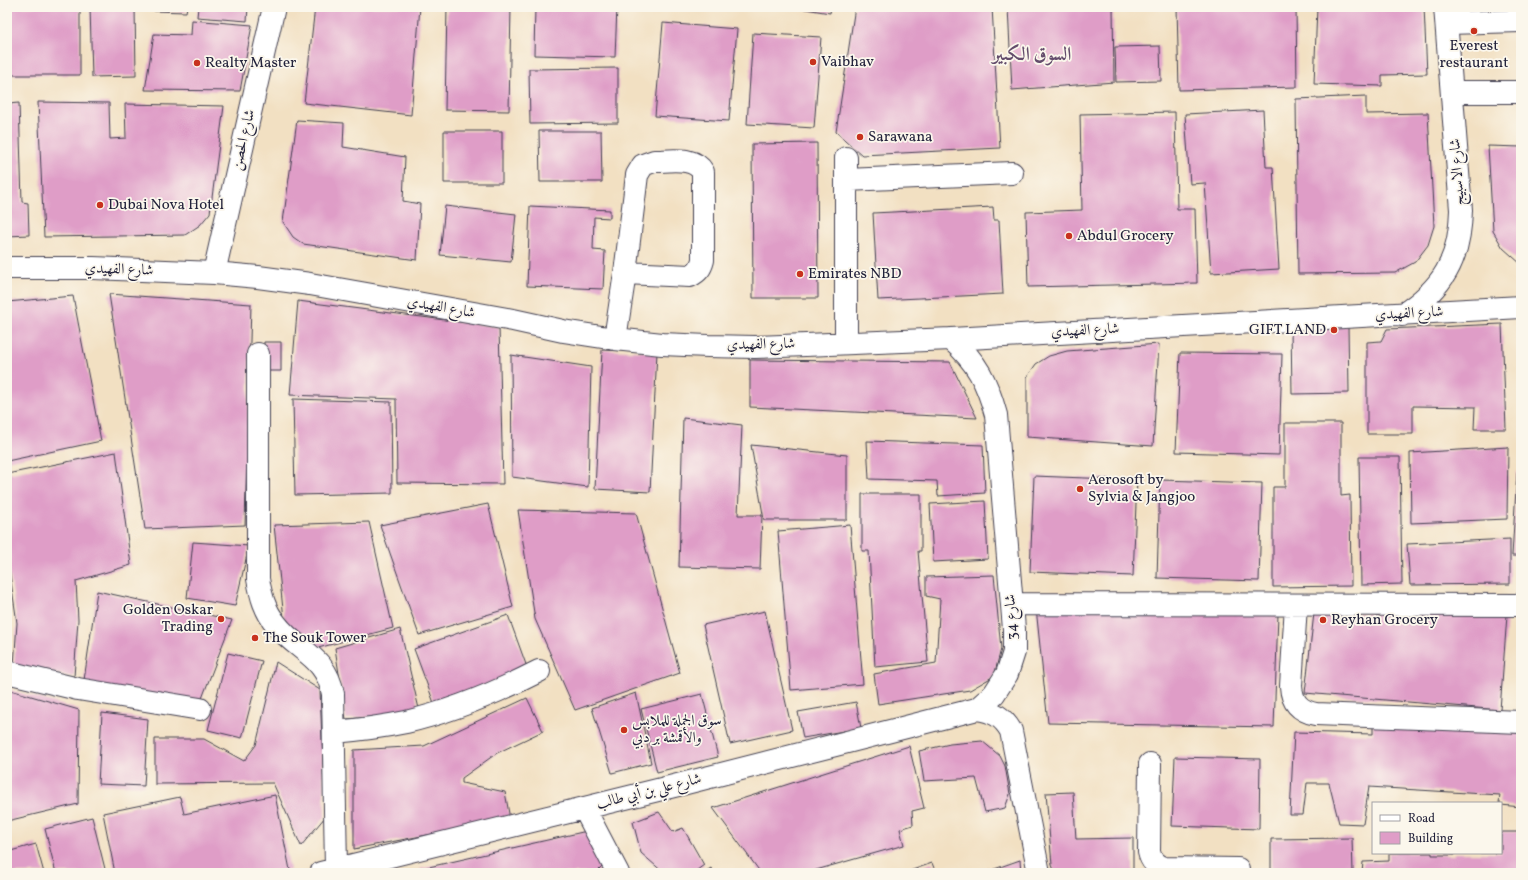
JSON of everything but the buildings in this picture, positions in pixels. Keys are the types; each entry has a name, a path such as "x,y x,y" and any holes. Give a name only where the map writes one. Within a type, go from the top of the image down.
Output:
{"street":[{"name":"شارع الحصن","path":"214,273 274,7"},
{"path":"1446,15 1521,22"},
{"name":"شارع الاسبيج","path":"1402,315 1420,303 1434,288 1446,271 1455,252 1460,231 1460,210 1446,15"},
{"path":"1452,92 1521,92"},
{"path":"846,158 846,342"},
{"path":"615,339 640,169 643,165 654,161 690,161 696,163 704,172 703,260 701,267 696,273 690,276 625,273"},
{"path":"846,180 1012,173"},
{"name":"شارع الفهيدي","path":"7,268 66,268 214,273 258,277 310,284 512,320 563,331 615,339 662,344 708,346 754,346 951,339 1402,315 1521,307"},
{"name":"شارع 34","path":"951,339 967,355 980,373 990,394 996,415 1014,629 1014,652 1007,674 994,694 977,709"},
{"path":"258,354 258,579 261,595 267,610 276,624 287,636 318,661 326,671 331,682 333,694 334,732 328,871"},
{"path":"1012,604 1521,605"},
{"path":"1296,605 1291,686 1294,702 1300,709 1308,713 1316,714 1521,722"},
{"path":"334,732 370,729 440,713 494,693 539,671"},
{"path":"7,672 78,689 200,709"},
{"path":"977,709 987,710 997,715 1006,722 1011,731 1039,873"},
{"name":"شارع علي بن أبي طالب","path":"328,871 977,709"},
{"path":"1150,764 1150,858 1158,866 1164,868 1206,871 1238,869"},
{"path":"584,808 618,873"}],"place":[{"name":"Everest restaurant","path":"1474,31"},
{"name":"Vaibhav","path":"813,62"},
{"name":"Realty Master","path":"197,63"},
{"name":"Sarawana","path":"860,137"},
{"name":"Dubai Nova Hotel","path":"100,205"},
{"name":"Abdul Grocery","path":"1069,236"},
{"name":"Emirates NBD","path":"800,274"},
{"name":"GIFT LAND","path":"1334,330"},
{"name":"Aerosoft by Sylvia & Jangjoo","path":"1080,489"},
{"name":"Golden Oskar Trading","path":"221,619"},
{"name":"Reyhan Grocery","path":"1323,620"},
{"name":"The Souk Tower","path":"255,638"},
{"name":"سوق الجملة للملابس والأقمشة بر دبي","path":"624,730"}],"district":[{"name":"السوق الكبير","path":"1032,55"}]}
